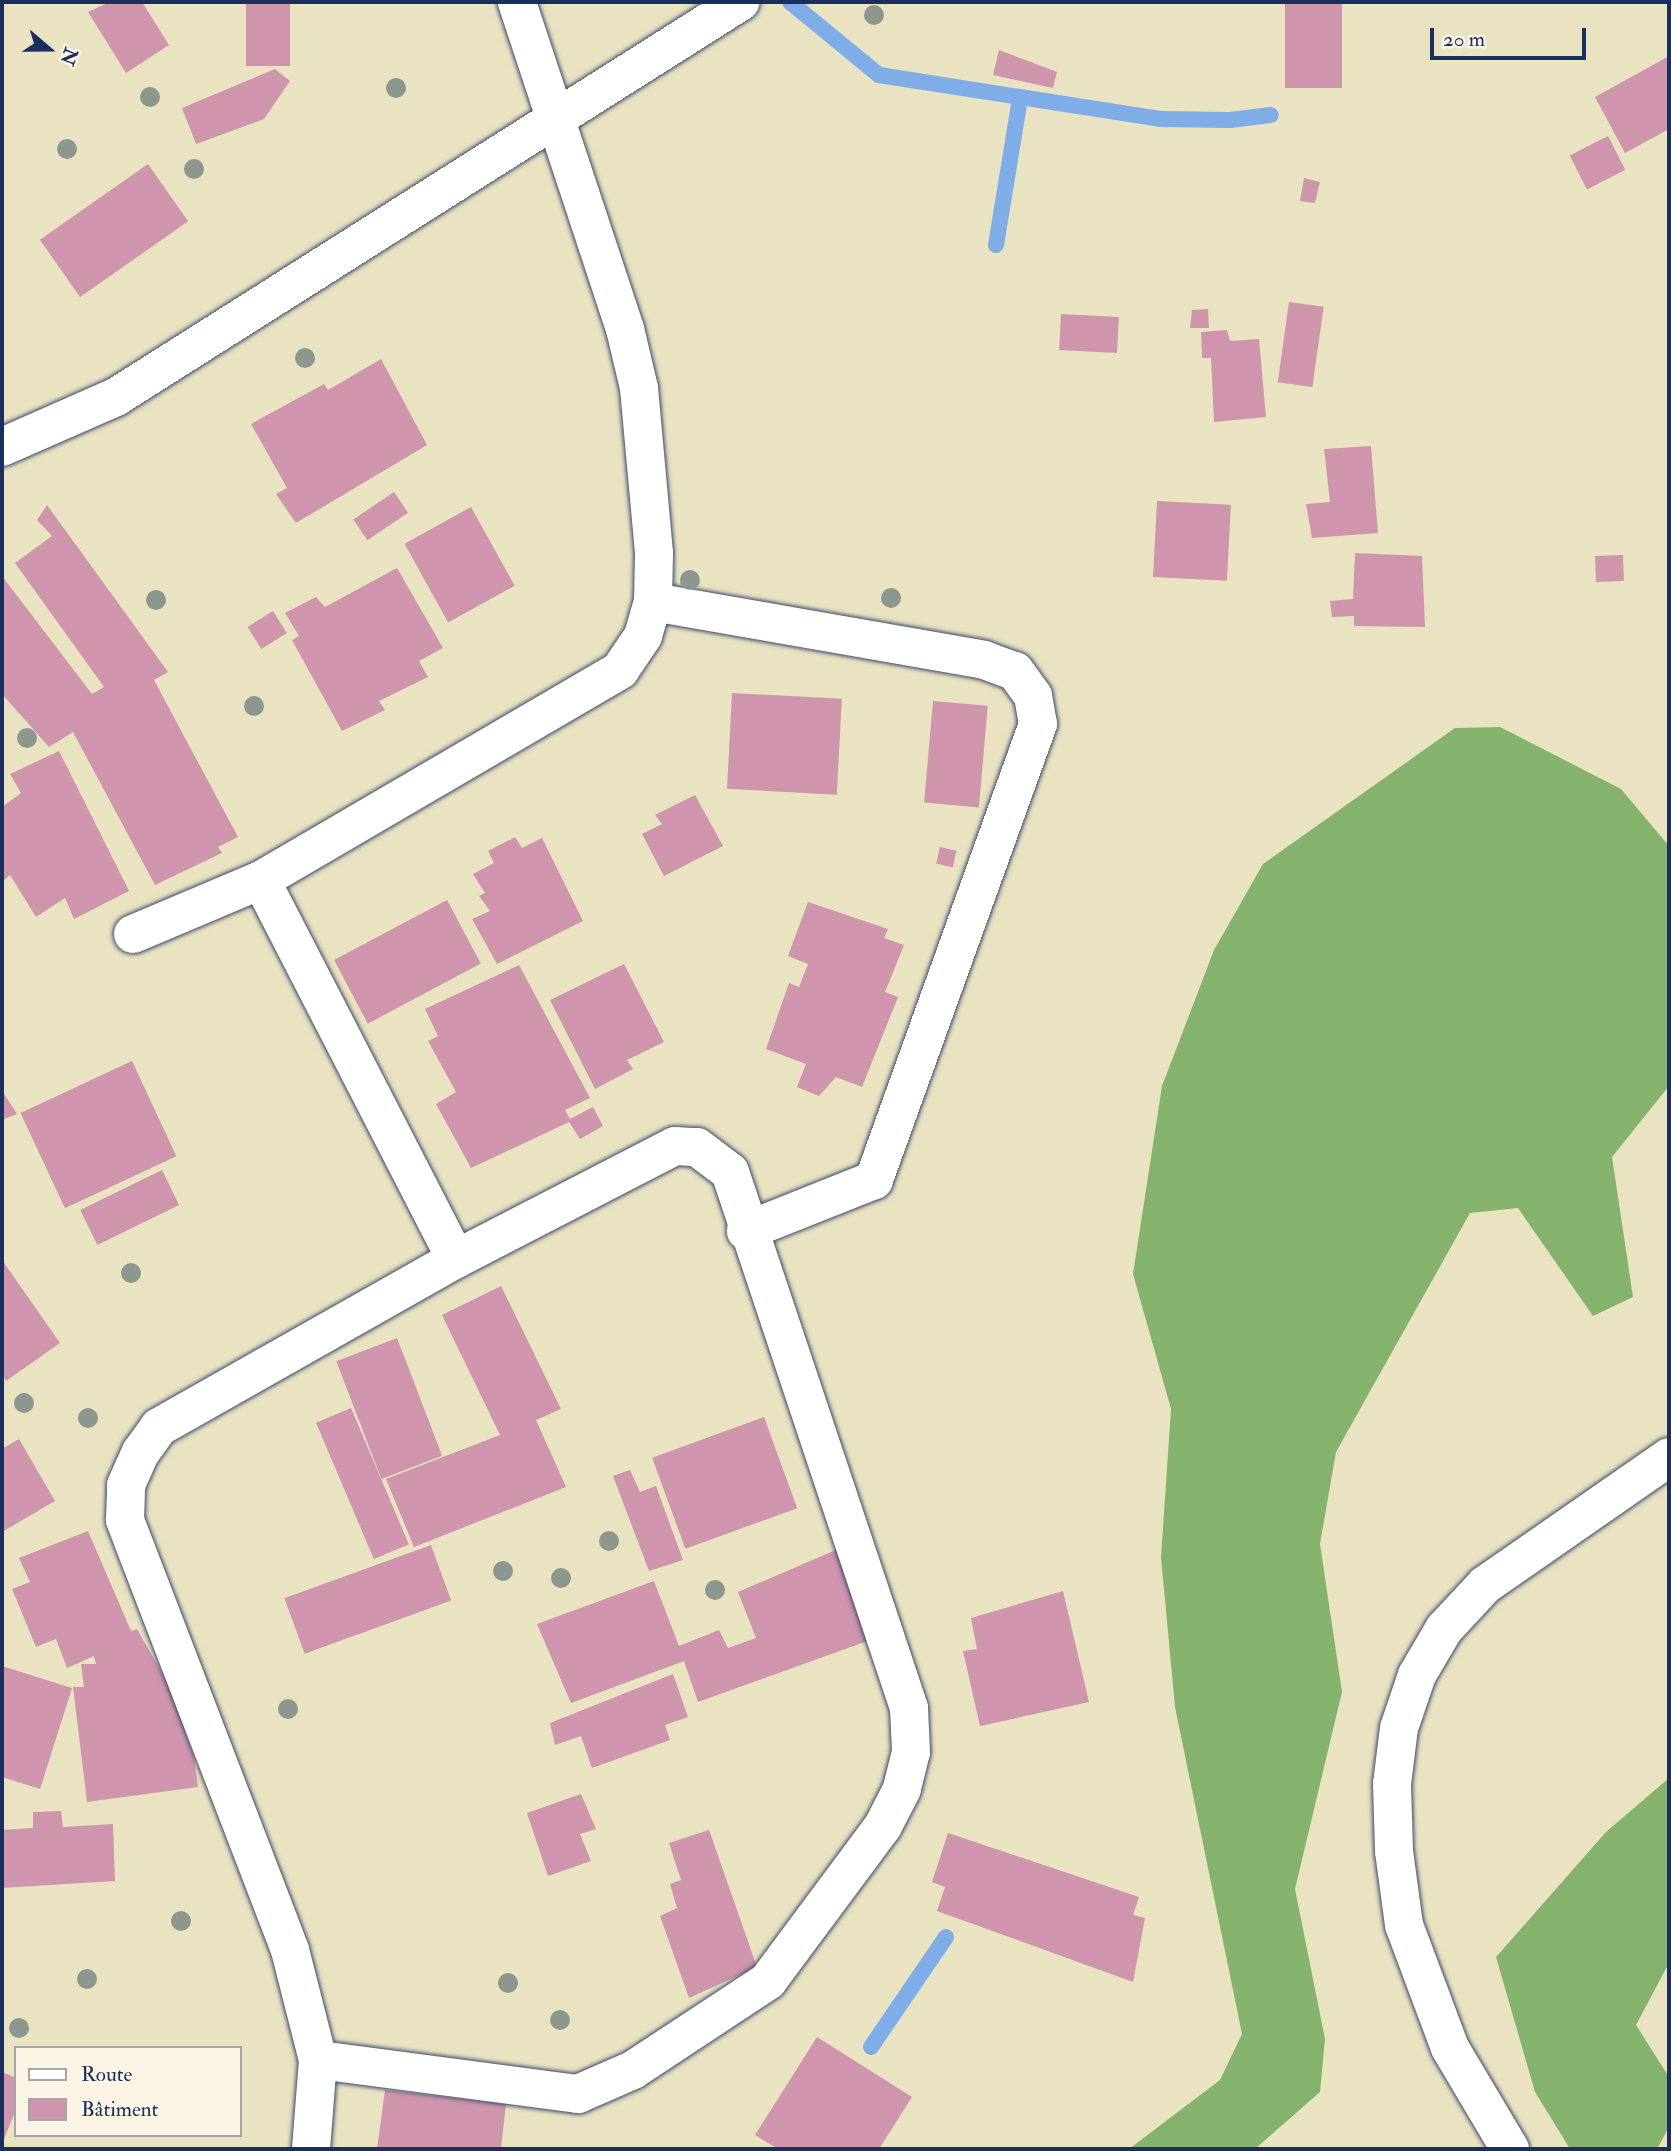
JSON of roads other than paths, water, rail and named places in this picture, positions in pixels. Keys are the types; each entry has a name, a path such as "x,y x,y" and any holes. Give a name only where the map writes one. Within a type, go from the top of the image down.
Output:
{"street":[{"path":"133,934 261,880 620,670 643,636 653,602 654,553 639,388 625,329 517,2"},
{"path":"2,447 116,397 740,2"},
{"path":"653,602 984,660 1015,671 1034,696 1038,724 874,1180 746,1230"},
{"path":"261,880 456,1259"},
{"path":"311,2149 318,2060 278,1910 125,1520 126,1485 141,1452 159,1427 456,1259 676,1146 697,1147 730,1172 746,1230 909,1708 911,1752 902,1789 890,1814 768,1981 665,2051 578,2094 318,2060"},
{"path":"1510,2149 1450,2048 1404,1925 1392,1784 1399,1728 1417,1675 1444,1629 1485,1585 1669,1457"}],"waterway":[{"path":"790,2 879,75 1160,119 1230,120 1271,115"},
{"path":"996,245 1020,99"},
{"path":"871,2047 946,1937"}]}
